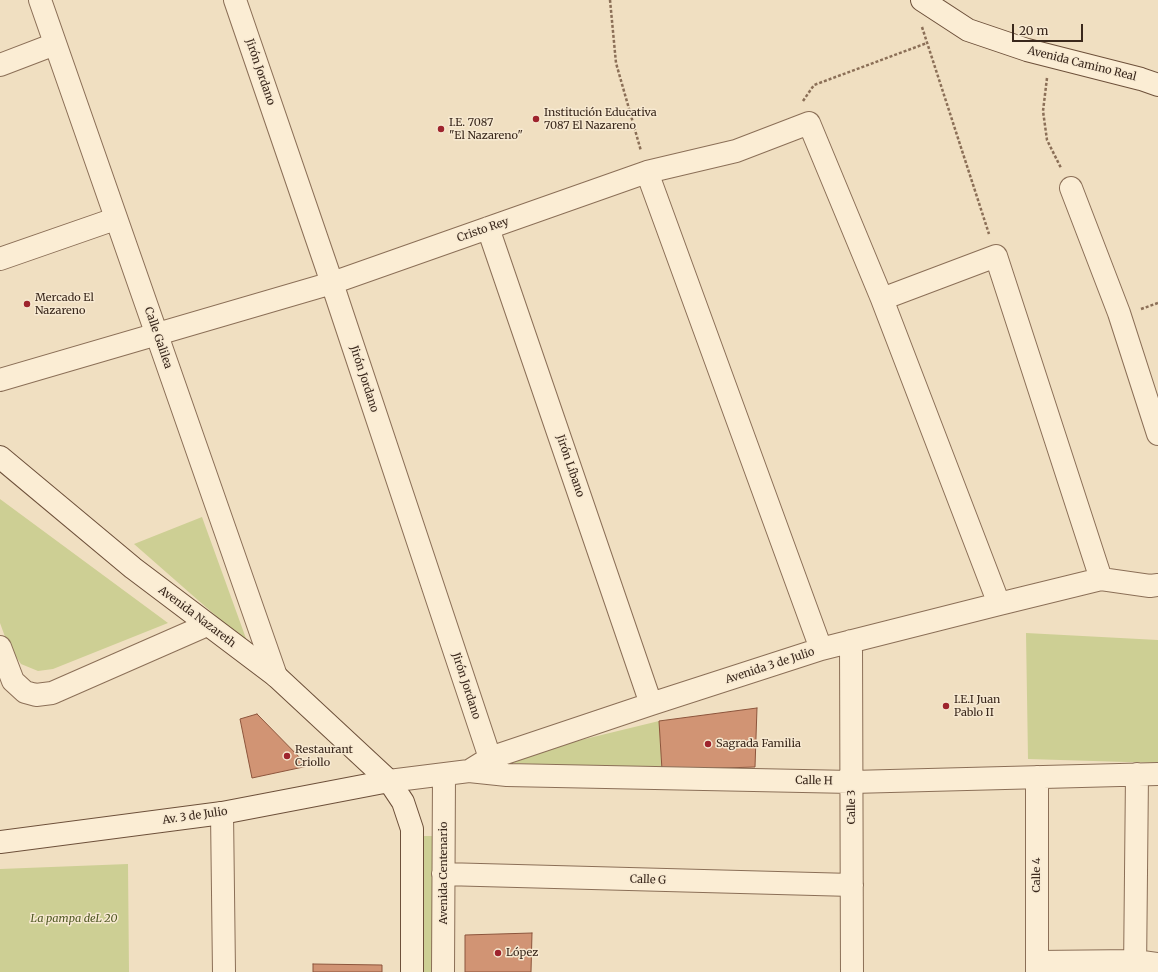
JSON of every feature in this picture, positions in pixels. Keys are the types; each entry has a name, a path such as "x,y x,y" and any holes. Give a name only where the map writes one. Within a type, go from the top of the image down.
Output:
{"street":[{"name":"Calle Galilea","path":"40,0 115,220 276,676"},
{"name":"Jirón Jordano","path":"235,0 332,283 490,758"},
{"name":"Avenida Camino Real","path":"922,0 968,30 1027,50 1141,78 1158,85"},
{"path":"0,65 55,44"},
{"path":"804,115 882,299 999,604"},
{"name":"Cristo Rey","path":"0,380 332,283 647,172 736,151 804,115"},
{"path":"647,172 821,649"},
{"path":"1071,188 1119,313 1158,434"},
{"path":"0,259 115,220"},
{"name":"Jirón Líbano","path":"488,228 651,704"},
{"path":"882,299 996,256 1102,579"},
{"name":"Avenida Nazareth","path":"0,457 133,568 206,625 276,676 389,781"},
{"name":"Avenida 3 de Julio","path":"389,781 469,771 490,758 821,649 1102,579 1150,586 1158,585"},
{"path":"0,647 13,681 25,692 36,695 52,693 206,625"},
{"name":"Calle 3","path":"851,642 852,972"},
{"name":"Calle H","path":"469,771 508,775 852,782 1148,774"},
{"path":"1135,967 1148,774"},
{"name":"Avenida Centenario","path":"443,972 444,775"},
{"name":"Calle 4","path":"1037,777 1037,967"},
{"path":"389,781 403,802 412,828 412,972"},
{"name":"Av. 3 de Julio","path":"0,842 222,813 389,781"},
{"path":"222,813 224,972"},
{"name":"Calle G","path":"444,874 852,885"},
{"path":"1037,967 1135,967 1158,964"}],"path":[{"path":"610,0 616,63 647,172"},
{"path":"920,22 996,256"},
{"path":"804,115 814,85 927,43"},
{"path":"1050,56 1043,111 1047,140 1071,188"}],"green space":[{"path":"0,499 168,623 53,669 38,671 21,664 8,645 0,623"},
{"path":"202,517 248,644 134,544"},
{"path":"1026,633 1158,640 1158,763 1028,759"},
{"path":"659,721 662,770 513,763 511,757"},
{"path":"419,836 436,836 436,972 420,972"},
{"name":"La pampa deL 20","path":"128,864 129,972 0,972 0,869"}],"building":[{"name":"Sagrada Familia","path":"757,708 755,767 662,770 659,721"},
{"path":"257,714 308,766 252,778 240,719"},
{"name":"López","path":"532,933 531,972 465,972 465,935"},
{"path":"313,964 382,965 382,972 313,972"}],"place":[{"name":"Institución Educativa 7087 El Nazareno","path":"536,119"},
{"name":"I.E. 7087 \"El Nazareno\"","path":"441,129"},
{"name":"Mercado El Nazareno","path":"27,304"},
{"name":"I.E.I Juan Pablo II","path":"946,706"},
{"name":"Sagrada Familia","path":"708,744"},
{"name":"Restaurant Criollo","path":"287,756"},
{"name":"López","path":"498,953"}]}
